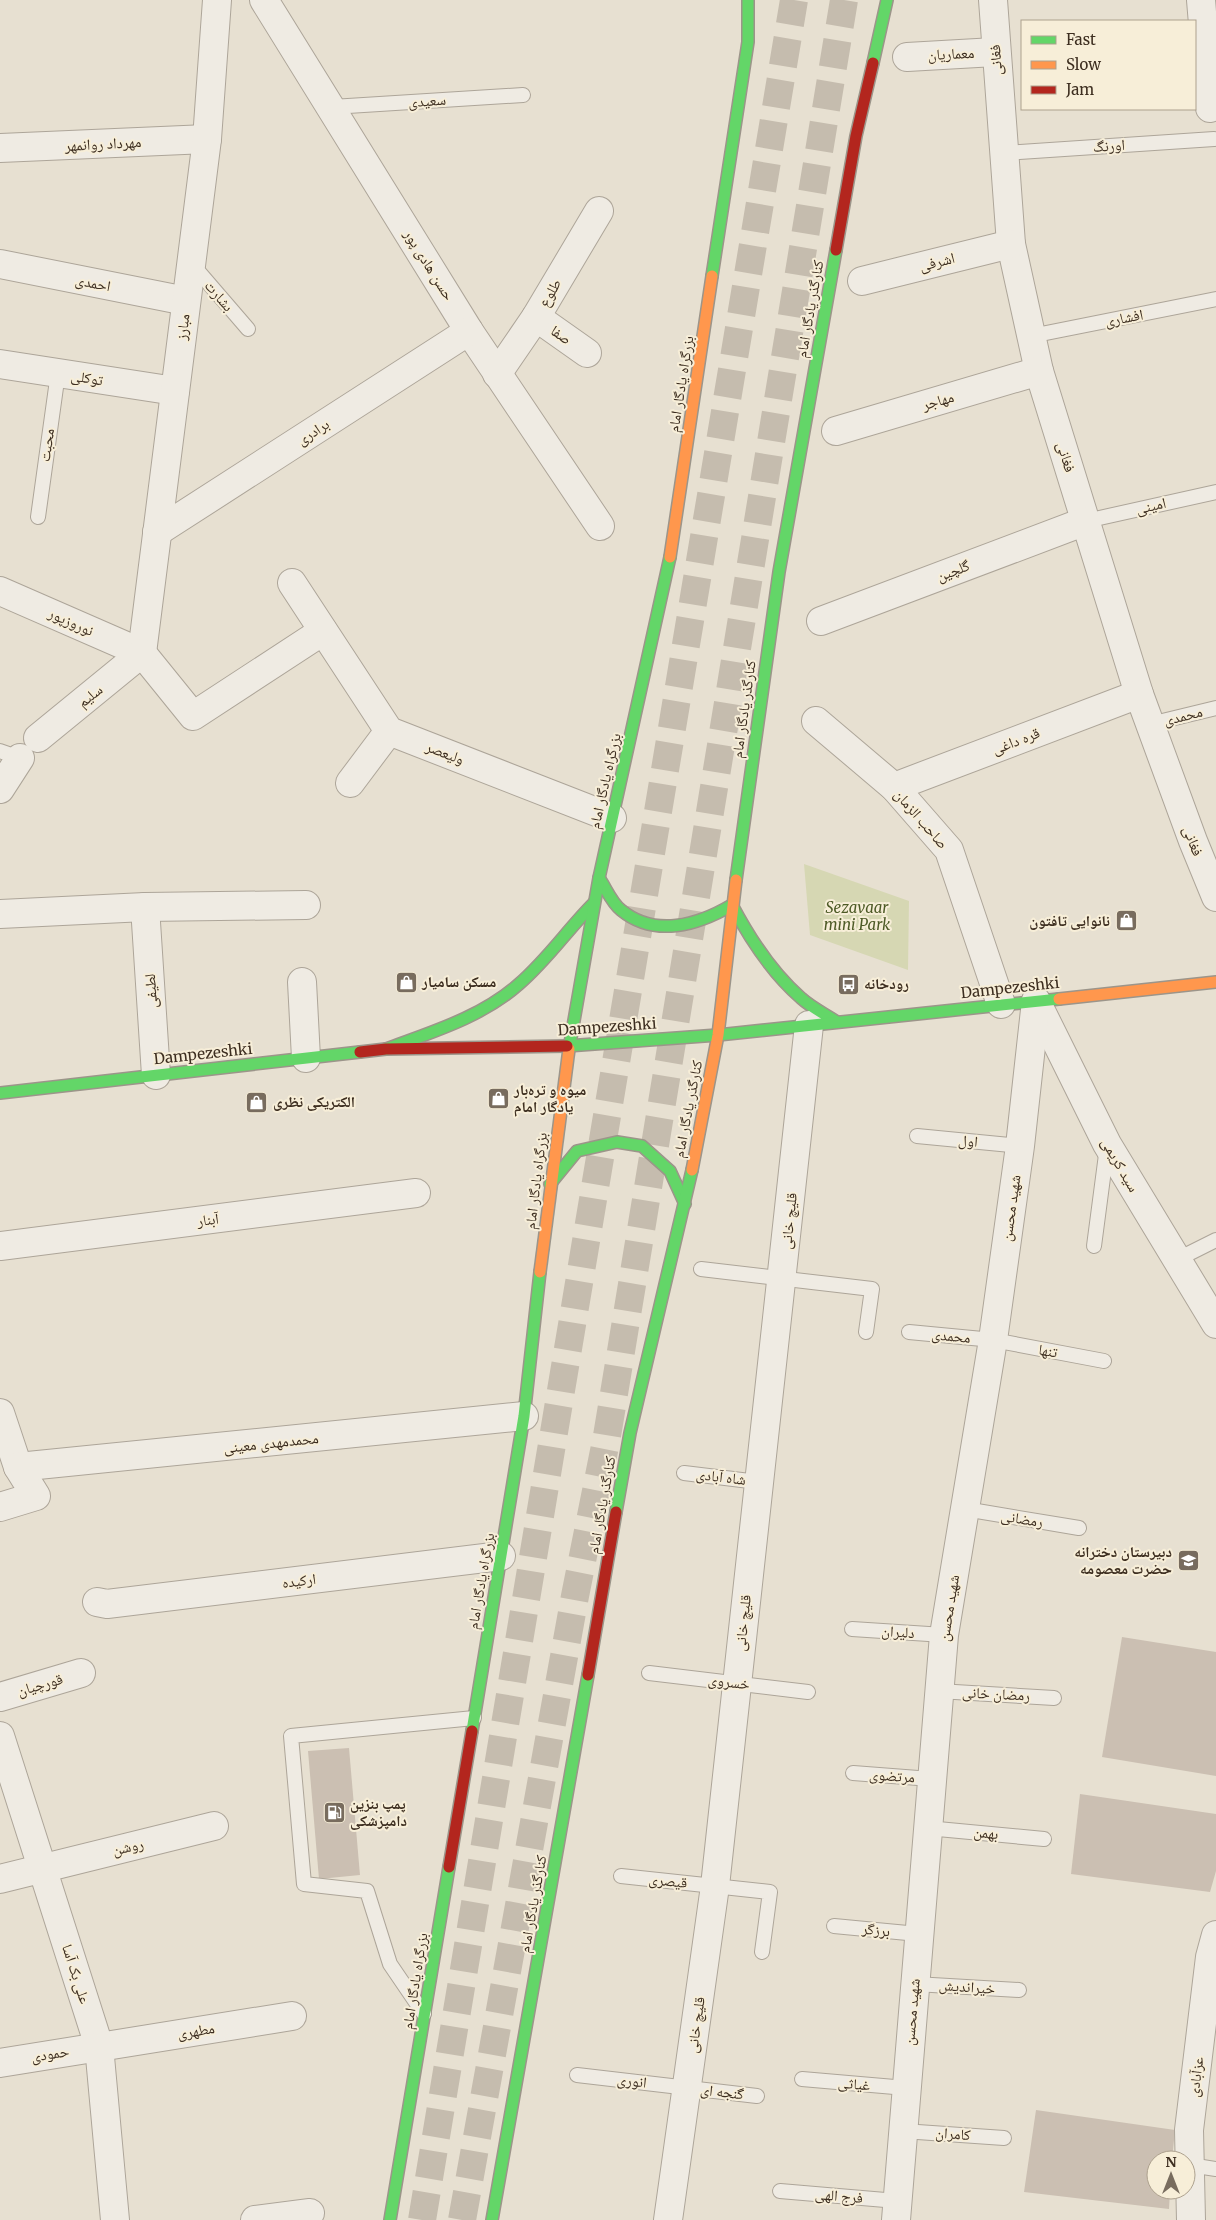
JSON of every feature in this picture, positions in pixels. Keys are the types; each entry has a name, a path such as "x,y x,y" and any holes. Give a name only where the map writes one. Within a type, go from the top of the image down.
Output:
{"main road":[{"name":"بزرگراه یادگار امام","path":"390,2220 524,1416 550,1184 569,1046 599,878 669,563 748,42 748,0"},
{"name":"کنارگذر یادگار امام","path":"492,2220 630,1433 685,1204 718,1035 732,905 779,572 856,136 886,0"},
{"path":"599,878 620,909 640,922 662,927 686,926 711,919 732,905 746,935 768,962 802,998 837,1022"},
{"path":"386,1049 463,1020 507,994 542,962 578,918 594,904"},
{"name":"Dampezeshki","path":"0,1093 386,1049 569,1046 718,1035 1216,982"},
{"path":"550,1184 577,1150 617,1142 642,1146 670,1171 685,1204"}],"street":[{"name":"مبارز","path":"142,654 207,139 217,0"},
{"name":"حسن هادی پور","path":"264,0 469,331 600,526"},
{"name":"فغانی","path":"993,0 1011,244 1039,371 1138,694 1216,897"},
{"path":"1201,0 1210,108"},
{"name":"معماریان","path":"907,57 996,52"},
{"name":"مهرداد روانمهر","path":"0,148 207,139"},
{"name":"طلوع","path":"497,374 536,317 598,211"},
{"name":"اشرفی","path":"862,280 1011,244"},
{"name":"احمدی","path":"0,264 186,302"},
{"name":"صفا","path":"536,317 587,353"},
{"name":"برادری","path":"157,532 469,331"},
{"name":"توکلی","path":"0,364 175,391"},
{"name":"مهاجر","path":"836,432 1039,371"},
{"name":"گلچین","path":"820,621 1086,521"},
{"path":"292,583 389,731 350,783"},
{"name":"نوروزپور","path":"0,591 142,654"},
{"path":"142,654 193,716 323,631"},
{"name":"سلیم","path":"38,738 142,654"},
{"name":"قره داغی","path":"894,788 1138,694"},
{"name":"صاحب الزمان","path":"816,721 894,788 949,850 1001,1004"},
{"name":"ولیعصر","path":"389,731 612,818"},
{"path":"0,789 10,755"},
{"path":"0,914 146,907 306,905"},
{"name":"لطیفی","path":"146,907 156,1075"},
{"path":"302,982 306,1058"},
{"name":"سید کریمی","path":"1036,1001 1107,1144 1216,1324"},
{"name":"شهید محسن","path":"896,2211 944,1635 993,1340 1020,1146 1036,1001"},
{"name":"قلیچ خانی","path":"668,2220 715,1886 809,1025"},
{"name":"آبنار","path":"0,1246 416,1193"},
{"path":"0,1413 18,1467 36,1496 0,1507"},
{"name":"محمدمهدی معینی","path":"18,1467 524,1416"},
{"name":"ارکیده","path":"98,1602 117,1603 501,1556"},
{"name":"قورچیان","path":"0,1697 81,1673"},
{"name":"علی بک آسا","path":"0,1736 99,2046 115,2220"},
{"name":"روشن","path":"0,1879 42,1867 214,1826"},
{"name":"عزآبادی","path":"1190,2220 1203,2167 1189,2130 1212,1979 1210,1957 1216,1935"},
{"name":"مطهری","path":"99,2046 292,2016"},
{"name":"حمودی","path":"0,2062 99,2046"},
{"path":"255,2220 310,2213"}],"lane":[{"name":"سعیدی","path":"332,108 523,95"},
{"name":"اورنگ","path":"1004,153 1214,140"},
{"name":"بشارت","path":"191,264 248,329"},
{"name":"افشاری","path":"1031,336 1216,299"},
{"name":"محبت","path":"38,516 58,373"},
{"name":"امینی","path":"1086,521 1216,492"},
{"name":"محمدی","path":"1150,724 1216,708"},
{"name":"اول","path":"917,1136 1020,1146"},
{"path":"1094,1246 1107,1144"},
{"path":"1176,1260 1216,1240"},
{"path":"701,1269 872,1289 866,1332"},
{"name":"محمدی","path":"909,1332 993,1340"},
{"name":"تنها","path":"993,1340 1104,1361"},
{"name":"شاه آبادی","path":"684,1473 758,1482"},
{"name":"رمضانی","path":"965,1510 1079,1528"},
{"name":"دلیران","path":"852,1629 944,1635"},
{"name":"خسروی","path":"649,1673 808,1692"},
{"name":"رمضان خانی","path":"938,1691 1054,1698"},
{"path":"424,2015 390,1964 366,1891 304,1884 291,1736 474,1718"},
{"name":"مرتضوی","path":"853,1774 931,1779"},
{"name":"بهمن","path":"927,1828 1044,1839"},
{"name":"قیصری","path":"621,1876 770,1892 762,1952"},
{"name":"برزگر","path":"834,1926 918,1934"},
{"name":"خیراندیش","path":"915,1984 1019,1990"},
{"name":"انوری","path":"577,2075 687,2088"},
{"name":"غیاثی","path":"802,2079 906,2088"},
{"name":"گنجه ای","path":"687,2088 757,2096"},
{"name":"کامران","path":"903,2131 1004,2138"},
{"name":"فرج الهی","path":"780,2191 896,2211"}],"green space":[{"name":"Sezavaar mini Park","path":"804,864 909,901 908,970 810,935"}],"building":[{"path":"1122,1637 1216,1652 1216,1776 1102,1757"},
{"name":"پمپ بنزین دامپزشکی","path":"349,1748 360,1875 319,1879 308,1751"},
{"path":"1080,1794 1216,1814 1216,1871 1210,1892 1071,1874"},
{"path":"1036,2110 1175,2130 1173,2150 1146,2150 1146,2200 1169,2200 1169,2209 1024,2192"}],"tunnel":[{"path":"422,2220 794,0"},
{"path":"462,2220 575,1596 607,1436 844,0"}],"traffic: fast":[{"path":"712,276 748,42 748,0"},
{"path":"873,63 887,0"},
{"path":"736,880 779,572 836,250"},
{"path":"569,1049 599,878 670,557"},
{"path":"599,878 617,907 634,919 648,924 676,926 691,923 732,905 754,943 771,967 805,1002 837,1022"},
{"path":"386,1049 439,1030 473,1015 505,996 539,965 594,903"},
{"path":"567,1046 718,1035 1059,999"},
{"path":"0,1093 360,1052"},
{"path":"550,1184 577,1151 617,1142 642,1146 670,1171 685,1204"},
{"path":"616,1512 630,1433 692,1170"},
{"path":"472,1731 524,1416 540,1272"},
{"path":"492,2220 588,1675"},
{"path":"390,2220 449,1867"}],"traffic: slow":[{"path":"670,557 712,276"},
{"path":"692,1170 718,1035 736,880"},
{"path":"1059,999 1216,982"},
{"path":"540,1272 569,1049"}],"traffic: jam":[{"path":"836,250 856,136 873,63"},
{"path":"360,1052 386,1049 567,1046"},
{"path":"588,1675 616,1512"},
{"path":"449,1867 472,1731"}],"place":[{"name":"نانوایی تافتون","path":"1126,921"},
{"name":"مسکن سامیار","path":"406,982"},
{"name":"رودخانه","path":"848,984"},
{"name":"میوه و تره‌بار یادگار امام","path":"498,1099"},
{"name":"الکتریکی نظری","path":"257,1102"},
{"name":"دبیرستان دخترانه حضرت معصومه","path":"1188,1561"},
{"name":"پمپ بنزین دامپزشکی","path":"334,1813"}]}
